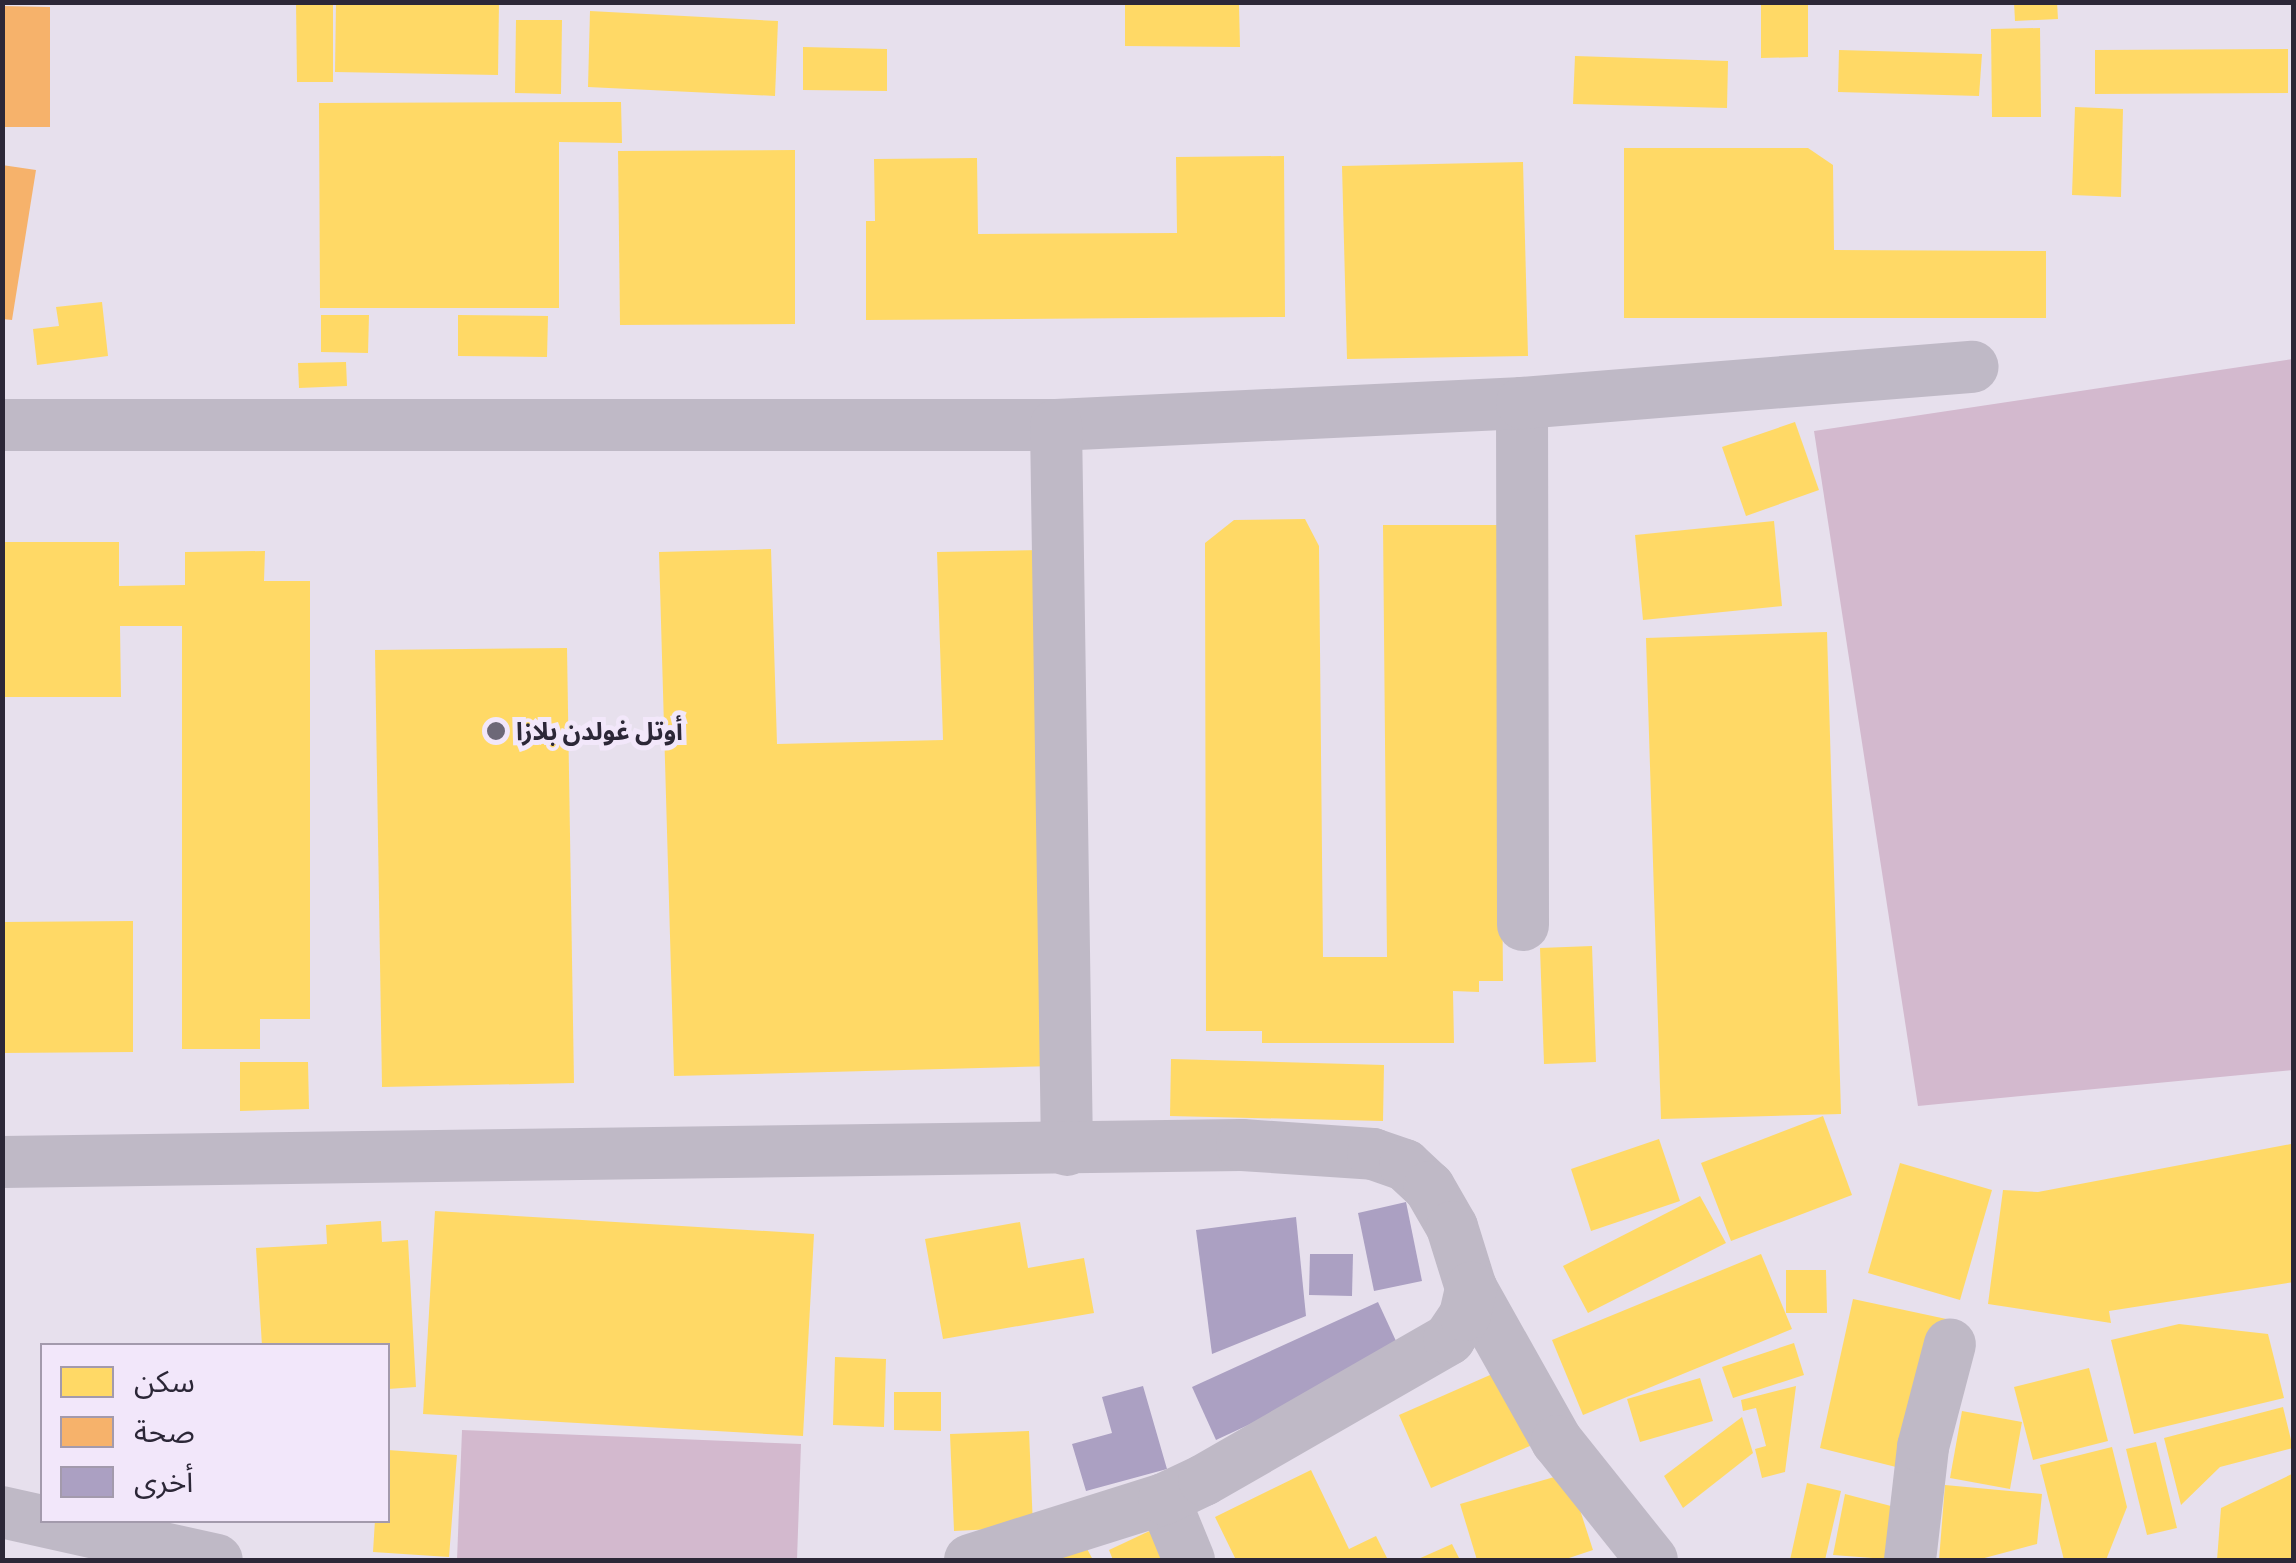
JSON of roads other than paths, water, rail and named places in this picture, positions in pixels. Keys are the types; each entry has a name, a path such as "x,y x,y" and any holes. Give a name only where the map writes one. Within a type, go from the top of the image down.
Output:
{"street":[{"path":"2,425 1056,425 1522,403 1973,367"},
{"path":"1522,403 1523,924"},
{"path":"1056,425 1066,1150"},
{"path":"2,1162 1322,1148 1406,1165 1429,1187 1452,1227 1471,1288 1556,1442 1652,1560"},
{"path":"970,1560 1164,1499 1449,1338 1465,1315 1471,1288"},
{"path":"1910,1560 1923,1447 1950,1344"},
{"path":"1164,1499 1190,1560"},
{"path":"2,1512 40,1520"},
{"path":"51,1523 217,1560"}],"place":[{"name":"أوتل غولدن بلازا","path":"496,731"}]}
